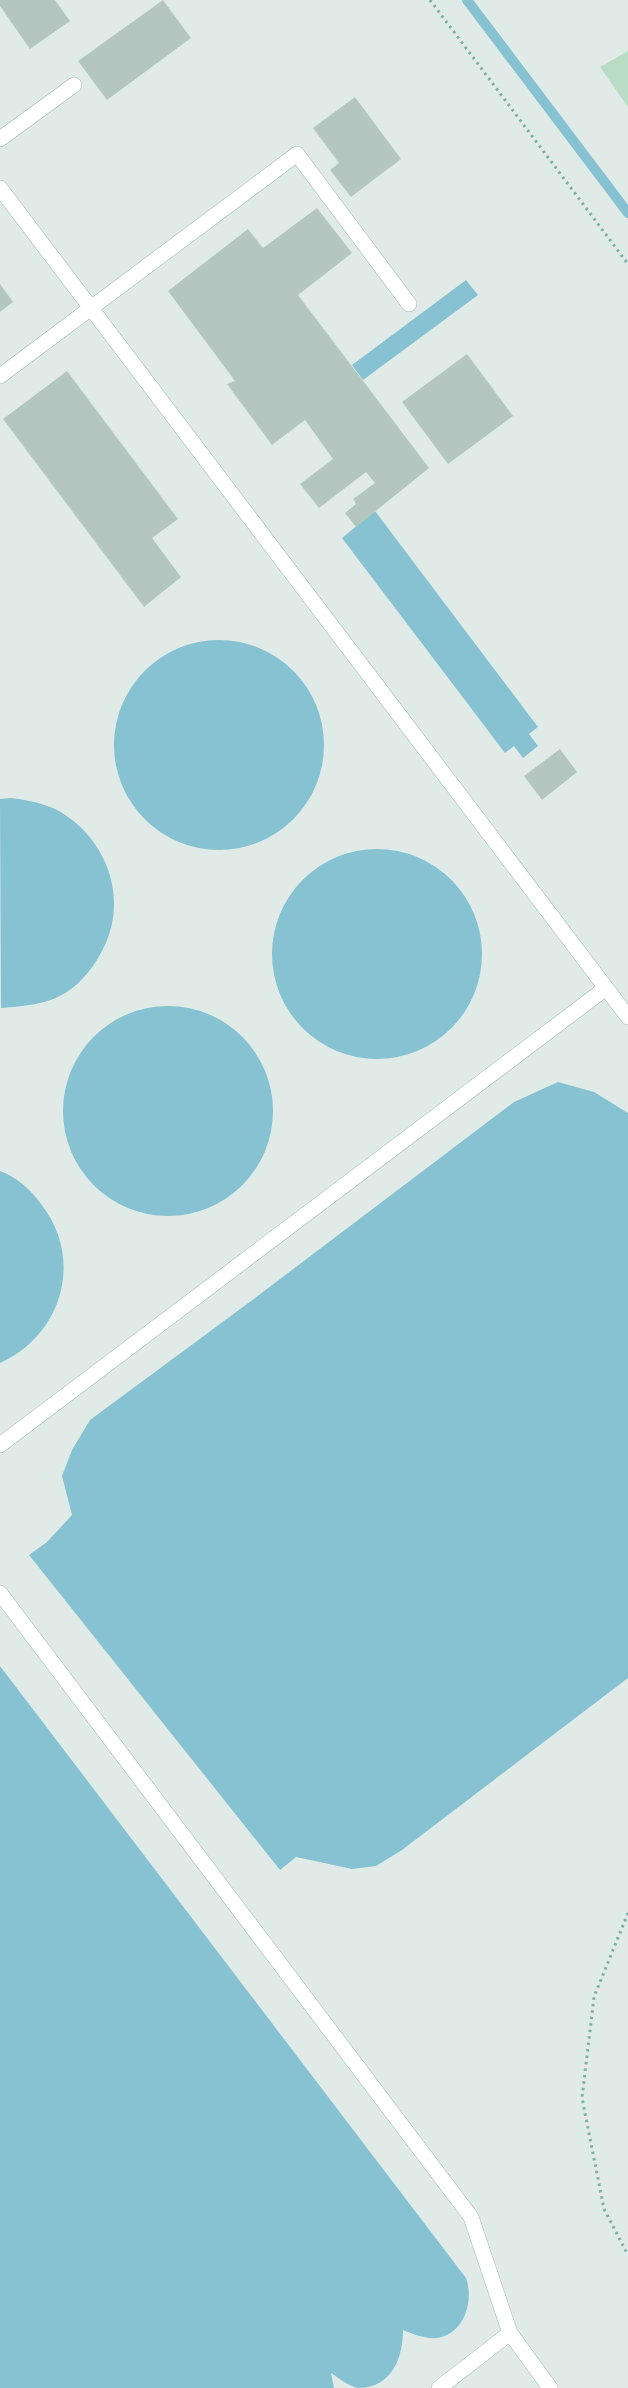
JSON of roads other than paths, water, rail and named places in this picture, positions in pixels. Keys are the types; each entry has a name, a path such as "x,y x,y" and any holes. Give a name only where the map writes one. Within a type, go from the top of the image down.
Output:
{"lane":[{"path":"0,139 74,84"},
{"path":"0,376 296,154 409,304"},
{"path":"0,188 628,1017"},
{"path":"0,1445 606,988"},
{"path":"0,1593 471,2217 510,2333 550,2388"},
{"path":"439,2388 510,2333"}],"water":[{"path":"466,280 478,295 363,380 352,365"},
{"path":"375,511 538,727 529,734 538,746 523,758 514,746 505,753 342,538"},
{"path":"219,640 239,642 259,648 277,658 293,671 306,687 316,705 322,725 324,745 322,765 316,785 306,803 293,819 277,832 259,842 239,848 219,850 199,848 179,842 161,832 145,819 132,803 122,785 116,765 114,745 116,725 122,705 132,687 145,671 161,658 179,648 199,642"},
{"path":"11,798 35,802 59,811 76,823 90,837 109,871 113,890 114,910 111,930 103,949 88,972 73,988 51,1000 1,1008 0,799"},
{"path":"377,849 397,851 417,857 435,867 451,880 464,896 474,914 480,934 482,954 480,974 474,994 464,1012 451,1028 435,1041 417,1051 397,1057 377,1059 357,1057 337,1051 319,1041 303,1028 290,1012 280,994 274,974 272,954 274,934 280,914 290,896 303,880 319,867 337,857 357,851"},
{"path":"168,1006 188,1008 208,1014 226,1024 242,1037 255,1053 265,1071 271,1091 273,1111 271,1131 265,1151 255,1169 242,1185 226,1198 208,1208 188,1214 168,1216 148,1214 128,1208 110,1198 94,1185 81,1169 71,1151 65,1131 63,1111 65,1091 71,1071 81,1053 94,1037 110,1024 128,1014 148,1008"},
{"path":"558,1082 594,1092 628,1113 628,1678 402,1850 376,1866 352,1869 296,1857 280,1870 29,1555 47,1542 72,1515 62,1476 72,1450 90,1420 514,1102"},
{"path":"0,1171 23,1184 41,1204 54,1225 62,1248 64,1271 60,1293 52,1315 39,1334 22,1350 0,1363"},
{"path":"0,1666 466,2278 469,2296 468,2306 461,2323 447,2335 437,2338 415,2335 403,2330 403,2340 398,2360 388,2377 380,2383 370,2387 358,2388 347,2384 331,2373 334,2388 0,2388"}],"waterway":[{"path":"467,0 628,213"}]}
